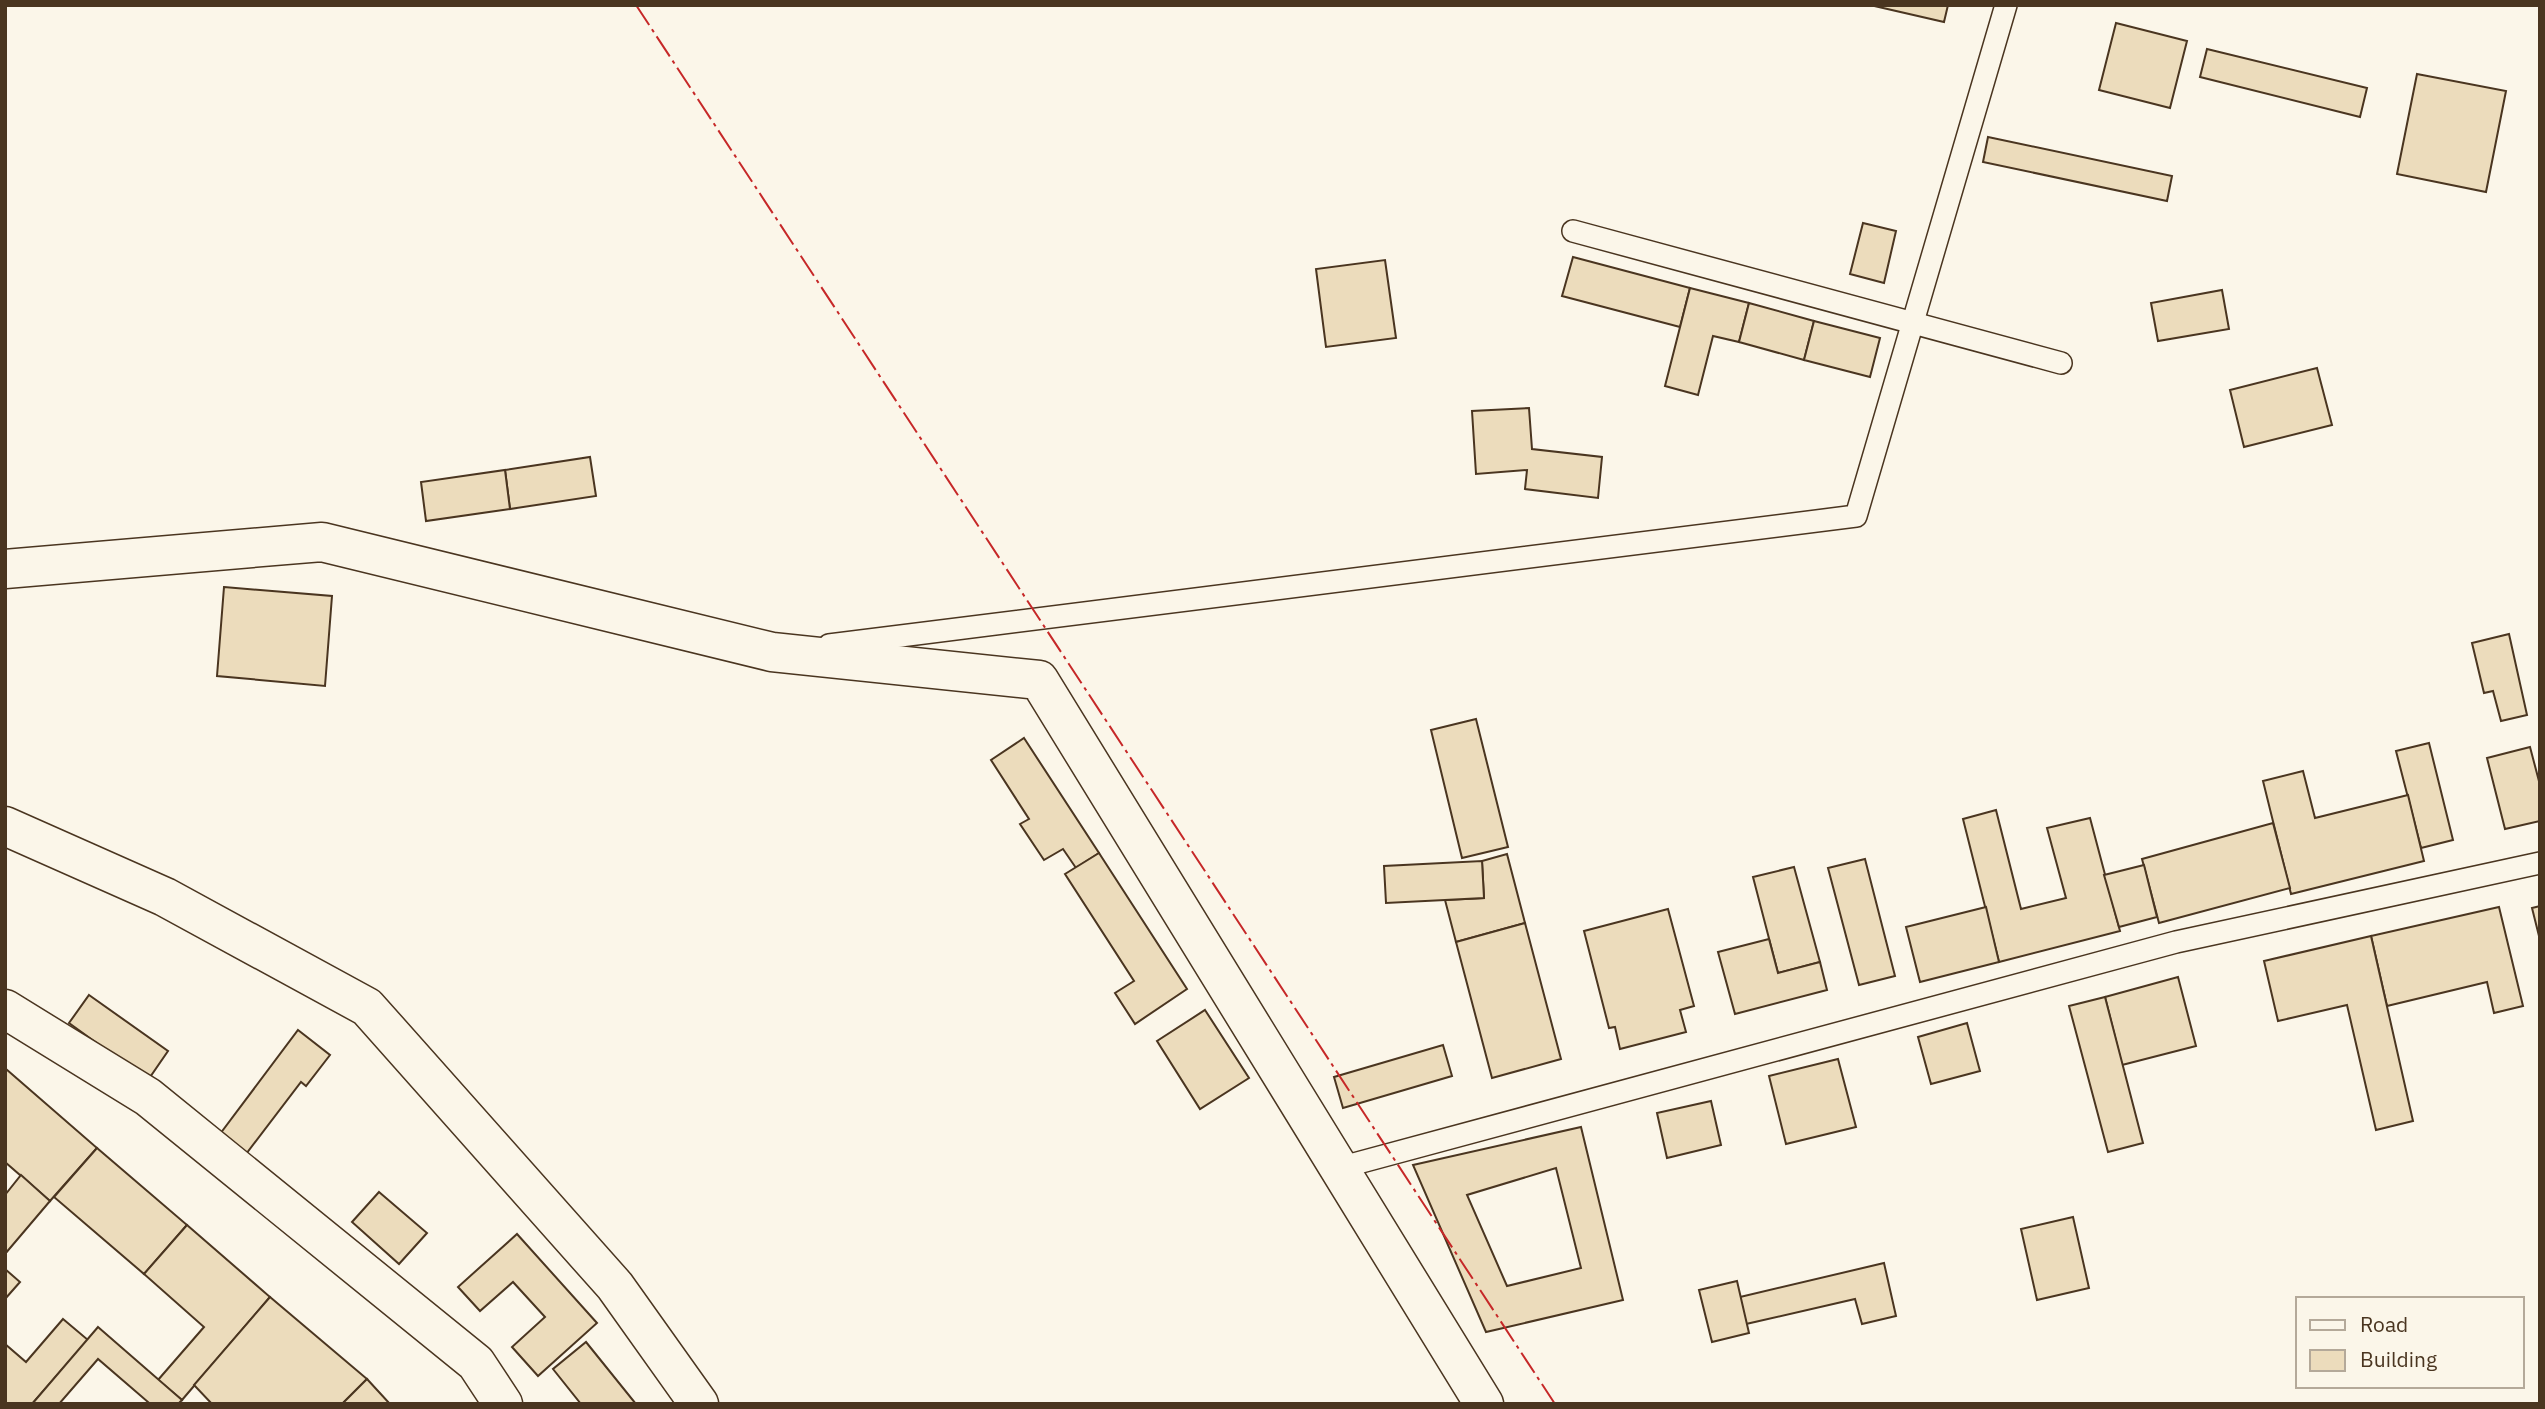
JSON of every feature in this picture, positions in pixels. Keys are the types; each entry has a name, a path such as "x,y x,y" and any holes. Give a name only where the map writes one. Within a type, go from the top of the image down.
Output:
{"street":[{"path":"5,569 322,542 772,652 1039,680 1484,1404"},
{"path":"5,826 165,897 367,1007 615,1286 699,1404"},
{"path":"5,1009 148,1097 476,1363 503,1404"}],"lane":[{"path":"772,652 1856,516 2006,5"},
{"path":"1573,231 1912,325 2061,363"},
{"path":"1339,1168 2176,942 2540,863"}],"building":[{"path":"1870,5 1948,5 1944,22"},
{"path":"2116,23 2187,41 2170,108 2099,90"},
{"path":"2207,49 2367,88 2360,117 2200,77"},
{"path":"2417,74 2506,91 2486,192 2397,174"},
{"path":"1988,137 2172,176 2167,201 1983,162"},
{"path":"1863,223 1896,231 1884,283 1850,274"},
{"path":"1573,257 1690,288 1680,327 1562,296"},
{"path":"1385,260 1396,338 1326,347 1316,269"},
{"path":"1690,288 1749,303 1739,342 1713,336 1698,395 1665,386"},
{"path":"2222,290 2229,329 2158,341 2151,303"},
{"path":"1749,303 1814,321 1804,360 1739,342"},
{"path":"1814,321 1880,338 1870,377 1804,360"},
{"path":"2317,368 2332,425 2244,447 2230,390"},
{"path":"1529,408 1532,449 1602,457 1598,498 1525,489 1527,470 1476,474 1472,411"},
{"path":"590,457 596,496 510,509 505,470"},
{"path":"505,470 510,509 426,521 421,482"},
{"path":"224,587 332,596 325,686 217,676"},
{"path":"2509,634 2527,715 2501,721 2493,691 2484,693 2472,643"},
{"path":"1476,719 1508,847 1462,858 1431,730"},
{"path":"1024,738 1099,853 1076,868 1063,849 1044,860 1020,824 1029,819 991,760"},
{"path":"2429,743 2453,840 2421,848 2396,751"},
{"path":"2530,747 2540,785 2540,821 2505,829 2487,758"},
{"path":"2303,771 2315,818 2408,795 2424,861 2291,894 2263,781"},
{"path":"1996,810 2021,909 2066,898 2047,828 2090,818 2120,931 1999,962 1963,819"},
{"path":"2273,823 2290,888 2159,923 2142,859"},
{"path":"1099,853 1187,989 1135,1024 1115,993 1134,981 1065,874"},
{"path":"1507,854 1525,923 1456,942 1445,900 1484,898 1482,861"},
{"path":"1865,859 1895,976 1859,985 1828,868"},
{"path":"1482,861 1484,898 1386,903 1384,866"},
{"path":"2144,865 2157,917 2119,927 2104,875"},
{"path":"1794,867 1820,962 1778,973 1753,877"},
{"path":"2540,906 2540,940 2532,908"},
{"path":"1986,907 1999,962 1920,982 1906,927"},
{"path":"2499,907 2523,1006 2494,1013 2487,982 2387,1006 2371,936"},
{"path":"1668,909 1694,1006 1680,1010 1686,1032 1620,1049 1615,1027 1609,1028 1584,931"},
{"path":"1525,923 1561,1059 1492,1078 1456,942"},
{"path":"2371,936 2413,1121 2376,1130 2347,1005 2278,1021 2264,961"},
{"path":"1769,939 1778,973 1820,962 1827,990 1735,1014 1718,952"},
{"path":"2178,977 2196,1046 2122,1065 2105,997"},
{"path":"89,995 168,1051 148,1080 69,1023"},
{"path":"2105,997 2143,1143 2108,1152 2069,1006"},
{"path":"1205,1010 1249,1078 1200,1109 1157,1041"},
{"path":"1967,1023 1980,1071 1931,1084 1918,1037"},
{"path":"298,1030 330,1055 306,1086 301,1082 246,1154 220,1134"},
{"path":"1443,1045 1452,1076 1343,1108 1334,1077"},
{"path":"1838,1059 1856,1127 1786,1144 1769,1076"},
{"path":"6,1069 97,1148 50,1201 5,1162"},
{"path":"1711,1101 1721,1145 1667,1158 1657,1113"},
{"path":"1581,1127 1623,1300 1486,1332 1413,1165","holes":["1556,1168 1581,1268 1507,1286 1467,1195"]},
{"path":"97,1148 187,1225 144,1274 54,1197"},
{"path":"21,1175 50,1201 5,1254 5,1195"},
{"path":"379,1192 427,1233 399,1264 352,1222"},
{"path":"2073,1217 2089,1288 2037,1300 2021,1229"},
{"path":"187,1225 270,1297 182,1400 158,1380 204,1327 144,1274"},
{"path":"517,1234 597,1323 538,1376 512,1347 545,1317 513,1282 480,1311 458,1287"},
{"path":"1884,1263 1896,1316 1862,1324 1855,1299 1746,1324 1740,1297"},
{"path":"5,1269 20,1282 5,1299"},
{"path":"1737,1281 1749,1333 1712,1342 1699,1290"},
{"path":"270,1297 367,1379 342,1404 212,1404 194,1385"},
{"path":"63,1319 88,1340 32,1404 5,1404 5,1344 26,1362"},
{"path":"98,1327 182,1400 178,1404 146,1404 148,1402 98,1359 59,1404 32,1404"},
{"path":"586,1342 636,1404 581,1404 553,1369"},
{"path":"367,1379 390,1404 342,1404"}],"power":[{"path":"636,5 1555,1404"}]}
